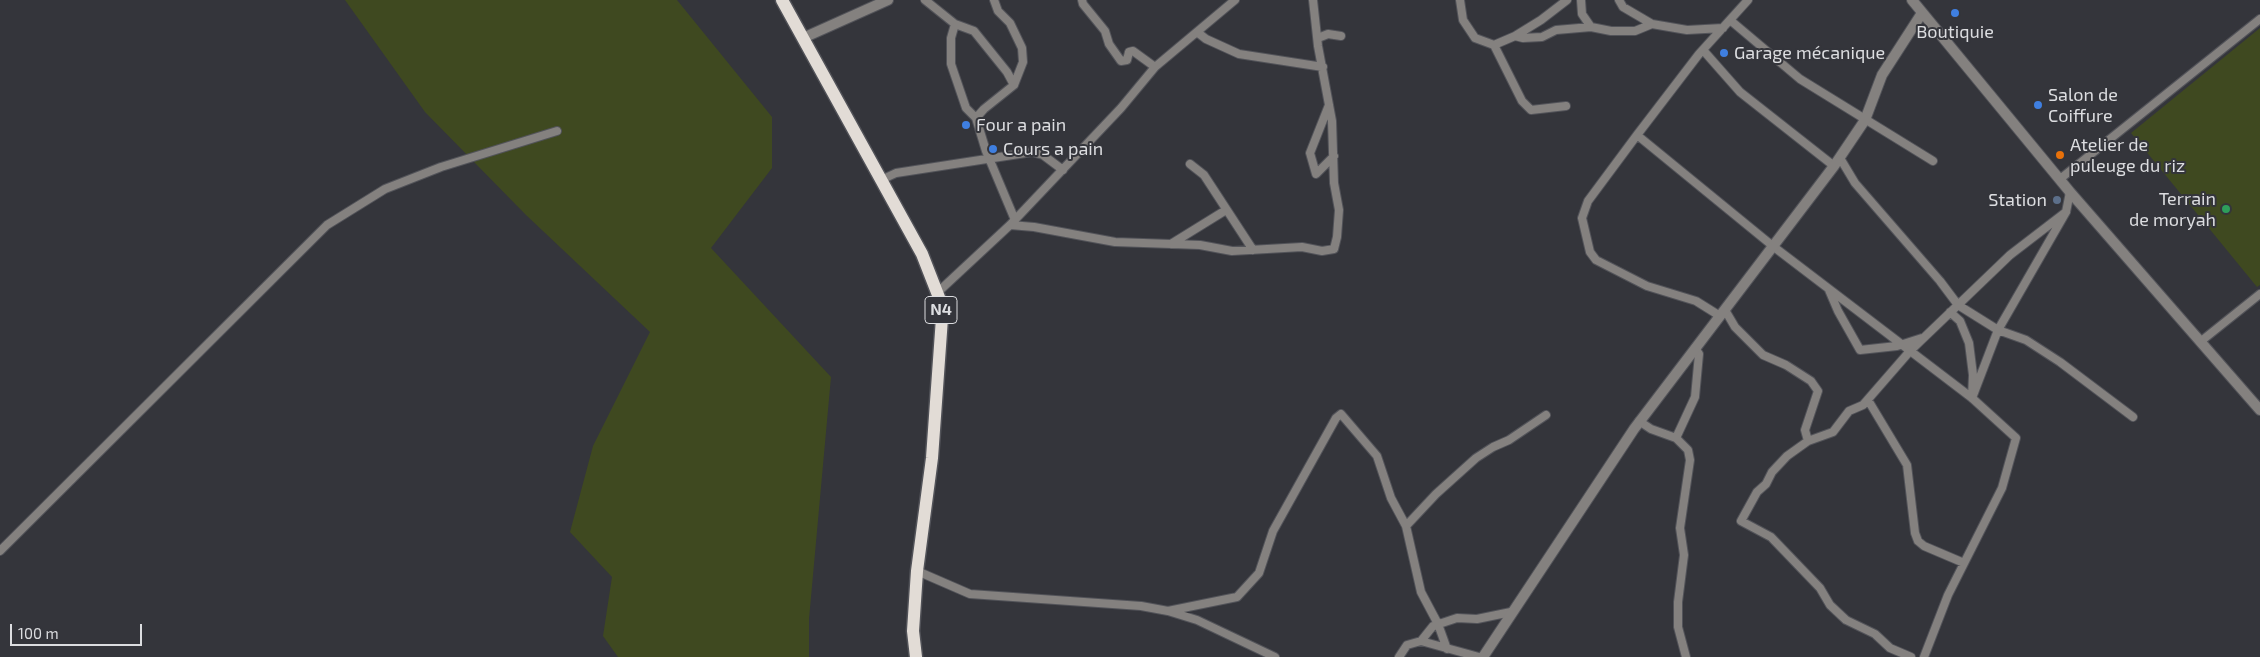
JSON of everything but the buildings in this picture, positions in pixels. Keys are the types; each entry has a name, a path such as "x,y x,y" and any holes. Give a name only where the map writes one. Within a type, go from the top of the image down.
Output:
{"highway":[{"name":"N4","path":"782,0 922,254 938,292 942,318 941,337 932,458 917,571 914,632 916,657"}],"street":[{"path":"803,38 888,0"},
{"path":"925,0 956,24 974,30 1007,72 1014,85"},
{"path":"976,118 984,109 1014,85 1023,62 1022,48 1010,23 998,11 994,0"},
{"path":"1082,0 1083,4 1105,31 1109,44 1121,61 1127,60 1129,52 1133,50 1155,66"},
{"path":"938,292 1013,223 1121,108 1155,66 1235,0"},
{"path":"1013,223 1115,242 1200,245 1232,252 1302,247 1322,251 1334,248 1339,225 1339,210 1334,183 1334,156 1328,105 1313,0"},
{"path":"1460,0 1463,20 1475,38 1494,45 1516,36 1567,0"},
{"path":"1580,0 1582,14 1591,27"},
{"path":"1619,0 1623,7 1652,24 1687,30 1723,28"},
{"path":"1748,0 1703,50 1637,135 1588,201 1582,218 1590,252 1596,260 1647,286 1696,300 1722,313 1763,355 1786,365 1811,381 1818,391 1805,430 1808,441"},
{"path":"1912,0 2070,192 2260,410"},
{"path":"1483,657 1511,612 1565,536 1640,421 1837,162 1865,120 1882,75 1922,12"},
{"path":"2060,179 2260,19"},
{"path":"1730,20 1800,79 1933,161"},
{"path":"956,24 951,38 951,64 966,108 976,118 989,160 1013,223"},
{"path":"1516,36 1523,38 1542,37 1556,30 1591,27 1611,31 1635,30 1652,24"},
{"path":"1197,32 1206,39 1239,54 1323,68"},
{"path":"1318,38 1328,34 1340,36"},
{"path":"1494,45 1517,93 1531,110 1566,106"},
{"path":"1703,50 1740,92 1837,162 1940,281 1958,305 1998,330 2026,340 2060,362 2134,417"},
{"path":"1328,105 1310,153 1316,174 1334,156"},
{"path":"0,551 328,225 385,189 441,167 558,131"},
{"path":"1637,135 1774,247 1972,398 2016,438 2002,488 1948,595 1923,655"},
{"path":"882,180 904,171 1038,152 1063,170"},
{"path":"1190,164 1204,175 1253,250"},
{"path":"1972,398 1998,330 2066,212 2070,192"},
{"path":"1171,244 1226,210"},
{"path":"1911,657 1890,648 1875,634 1846,620 1830,605 1820,588 1771,537 1742,521 1757,492 1766,484 1772,472 1786,456 1808,441 1834,432 1849,411 1863,405 1910,351 2010,255 2066,212"},
{"path":"1829,290 1838,311 1860,350 1901,345 1924,338"},
{"path":"2200,342 2260,294"},
{"path":"1950,312 1960,321 1969,343 1973,375 1972,398"},
{"path":"1676,438 1695,397 1700,354 1695,348"},
{"path":"1868,400 1907,465 1915,533 1918,541 1924,546 1964,563"},
{"path":"1168,611 1237,597 1259,573 1273,532 1336,418 1341,414 1377,456 1391,498 1406,526 1421,592 1438,624 1448,649"},
{"path":"1406,526 1436,494 1476,458 1493,447 1509,440 1546,415"},
{"path":"1640,421 1651,430 1676,438 1688,450 1690,460 1680,528 1684,555 1678,602 1678,627 1686,657"},
{"path":"917,571 970,594 1132,605 1168,611 1197,620 1275,657"},
{"path":"1421,641 1428,631 1438,624 1457,618 1477,619 1511,612"},
{"path":"1399,657 1407,645 1421,641 1478,657"}],"green space":[{"path":"345,0 677,0 772,117 772,168 711,248 831,377 809,619 809,657 618,657 603,636 612,577 570,532 593,446 650,332 526,215 425,112"},
{"name":"Terrain de moryah","path":"2260,28 2260,285 2257,287 2131,133"}],"place":[{"name":"Boutiquie","path":"1955,13"},
{"name":"Garage mécanique","path":"1724,53"},
{"name":"Salon de Coiffure","path":"2038,105"},
{"name":"Four a pain","path":"966,125"},
{"name":"Cours a pain","path":"993,149"},
{"name":"Atelier de puleuge du riz","path":"2060,155"},
{"name":"Station","path":"2057,200"},
{"name":"Terrain de moryah","path":"2226,209"}]}
